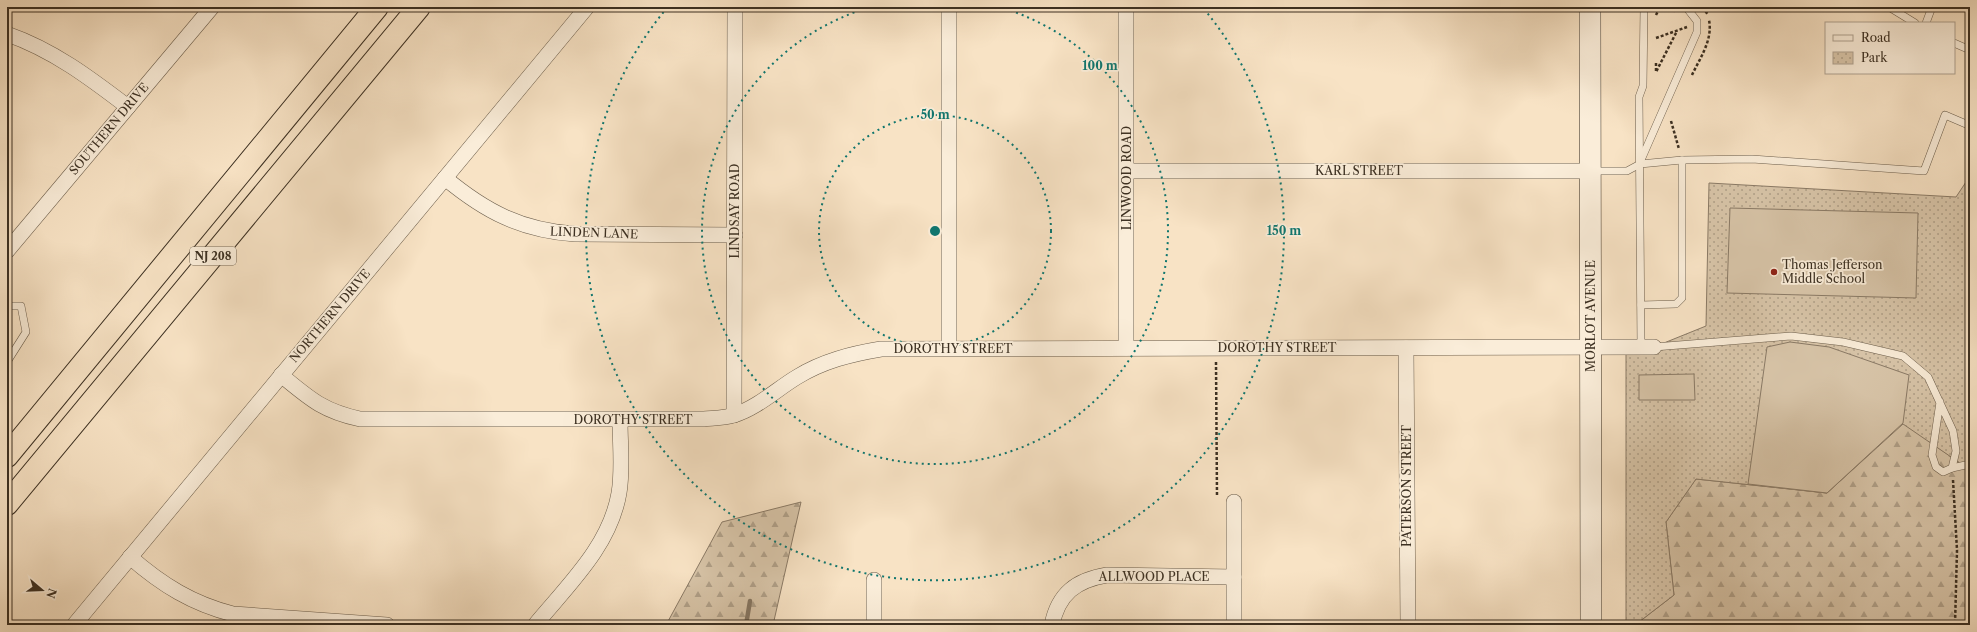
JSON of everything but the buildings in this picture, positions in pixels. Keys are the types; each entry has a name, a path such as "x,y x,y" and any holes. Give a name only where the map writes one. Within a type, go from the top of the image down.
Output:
{"highway":[{"name":"NJ 208","path":"7,456 377,7"},
{"name":"NJ 208","path":"7,504 419,7"}],"street":[{"name":"SOUTHERN DRIVE","path":"10,241 128,107 212,7"},
{"name":"NORTHERN DRIVE","path":"74,625 587,7"},
{"name":"LINDSAY ROAD","path":"734,415 735,7"},
{"path":"949,7 949,348"},
{"name":"LINWOOD ROAD","path":"1126,7 1126,348"},
{"name":"MORLOT AVENUE","path":"1590,7 1592,625"},
{"path":"7,34 39,47 73,66 128,107"},
{"name":"KARL STREET","path":"1127,171 1590,171"},
{"name":"LINDEN LANE","path":"445,178 466,195 490,211 529,227 552,232 575,234 735,235"},
{"name":"DOROTHY STREET","path":"281,375 322,407 341,415 360,419 704,419 734,415 748,409 798,376 840,358 881,349 1648,347"},
{"name":"PATERSON STREET","path":"1406,348 1408,625"},
{"path":"535,625 588,561 602,541 613,517 619,492 620,420"},
{"path":"7,449 25,434"},
{"path":"1234,502 1234,625"},
{"path":"130,557 154,577 177,592 212,609 233,614 387,625"},
{"name":"ALLWOOD PLACE","path":"1052,625 1055,612 1061,600 1080,582 1093,577 1107,575 1234,577"},
{"path":"874,580 874,625"}],"lane":[{"path":"1644,7 1643,86 1639,97 1641,305 1648,347 1791,336 1843,342 1903,356 1928,377 1953,431 1956,451 1952,468"},
{"path":"1640,164 1697,32 1696,21 1686,7"},
{"path":"1889,7 1913,22"},
{"path":"1926,22 1932,7"},
{"path":"1955,42 1970,50"},
{"path":"1590,171 1627,170 1640,164 1682,160 1752,159 1924,171 1945,115 1966,124 1970,123"},
{"path":"1641,305 1676,304 1682,298 1682,160"},
{"path":"7,306 21,306 26,332 7,362"},
{"path":"1940,402 1932,454 1936,467 1943,472 1952,468 1970,464"}],"path":[{"path":"1656,16 1660,7"},
{"path":"1690,80 1711,31 1708,15 1703,7"},
{"path":"1656,38 1676,31 1708,15"},
{"path":"1656,31 1656,45"},
{"path":"1656,59 1656,72 1676,31"},
{"path":"1674,114 1671,121 1682,160"},
{"path":"1216,348 1218,496"},
{"path":"1952,468 1957,550 1955,625"}],"green space":[{"path":"1970,176 1970,470 1903,424 1827,493 1696,479 1666,522 1674,595 1635,625 1626,625 1626,347 1654,347 1706,326 1709,183 1956,197"},
{"path":"1730,208 1918,213 1916,298 1727,293"},
{"path":"1790,342 1829,347 1909,375 1903,423 1827,493 1748,484 1767,347"},
{"path":"1694,374 1695,400 1639,400 1639,375"},
{"path":"1903,423 1970,470 1970,625 1635,625 1674,595 1666,522 1696,479 1827,493"},
{"path":"801,502 773,625 666,625 722,522"}],"waterway":[{"path":"746,625 750,601"}],"place":[{"name":"Thomas Jefferson Middle School","path":"1774,272"}]}
